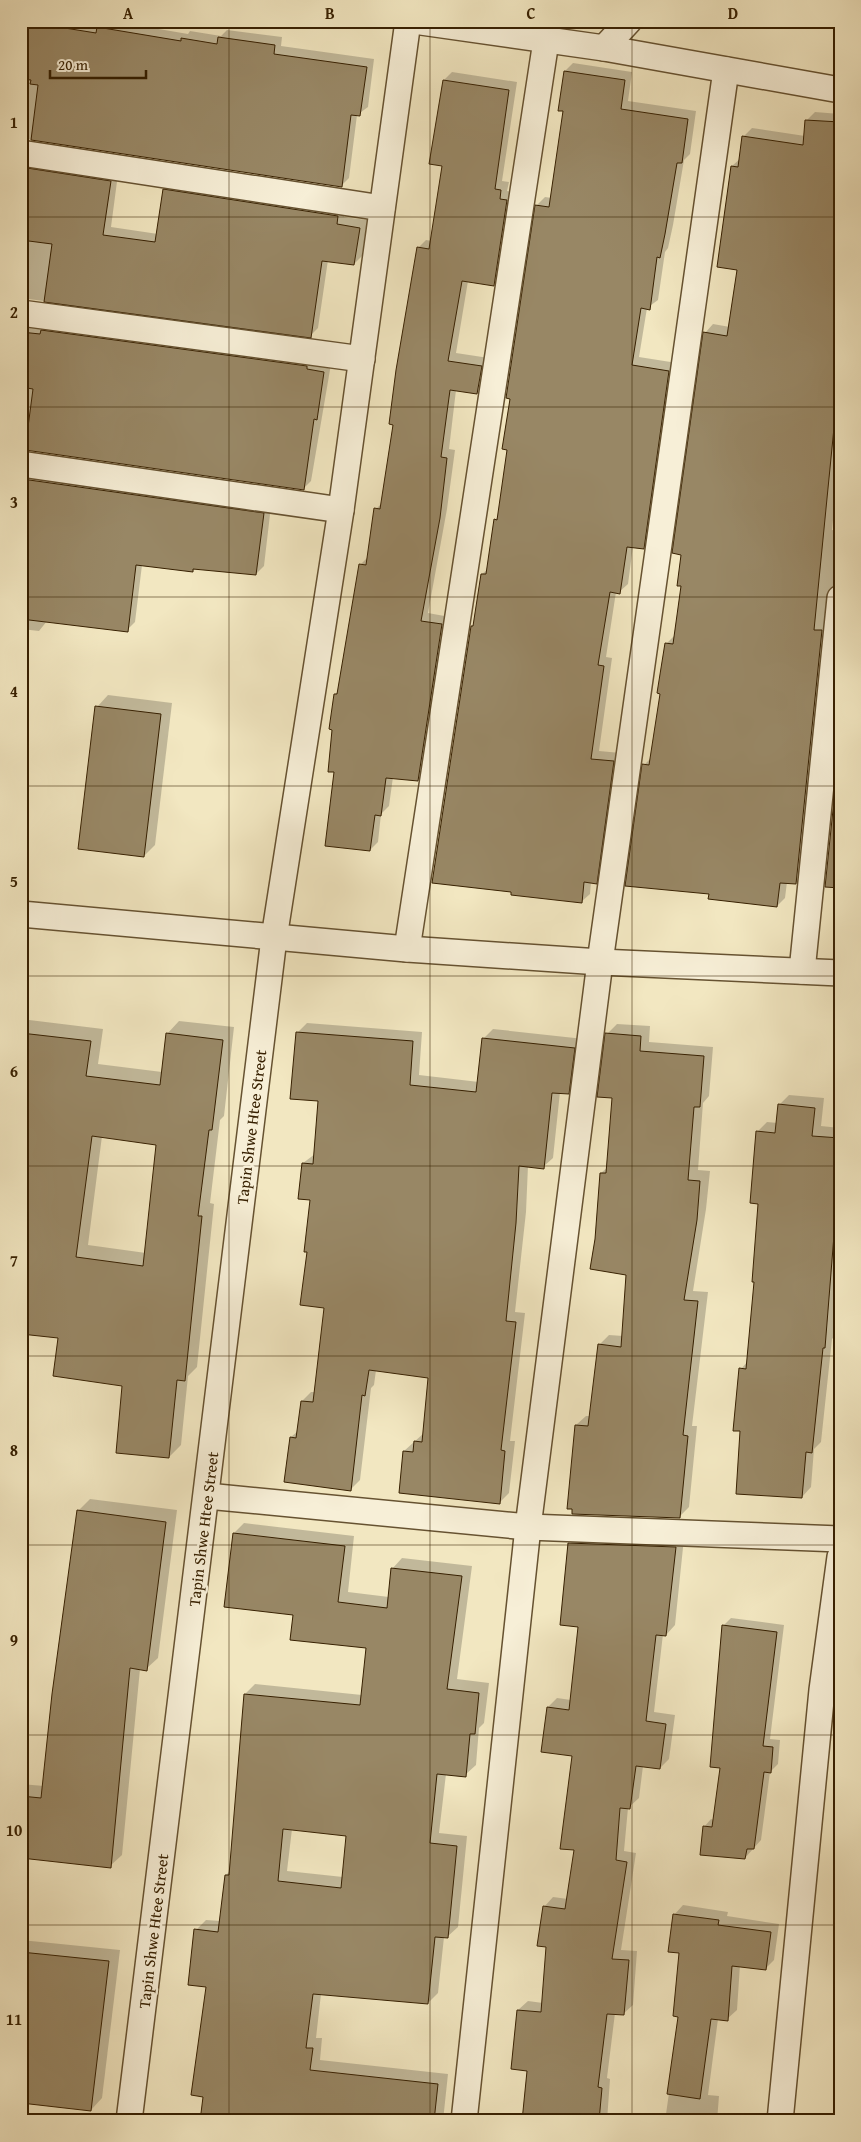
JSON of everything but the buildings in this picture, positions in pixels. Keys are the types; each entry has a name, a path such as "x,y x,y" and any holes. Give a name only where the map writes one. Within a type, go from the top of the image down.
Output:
{"street":[{"name":"Tapin Shwe Htee Street","path":"129,2121 274,938 341,510 408,21"},
{"path":"414,21 604,48 840,90"},
{"path":"604,48 629,21"},
{"path":"407,949 546,40"},
{"path":"464,2121 528,1527 600,962 726,70"},
{"path":"21,153 382,208"},
{"path":"21,313 362,359"},
{"path":"21,464 341,510"},
{"path":"802,971 840,598"},
{"path":"21,914 407,949 600,962 840,973"},
{"path":"207,1496 528,1527 840,1539"},
{"path":"780,2121 822,1690 840,1557"}]}
